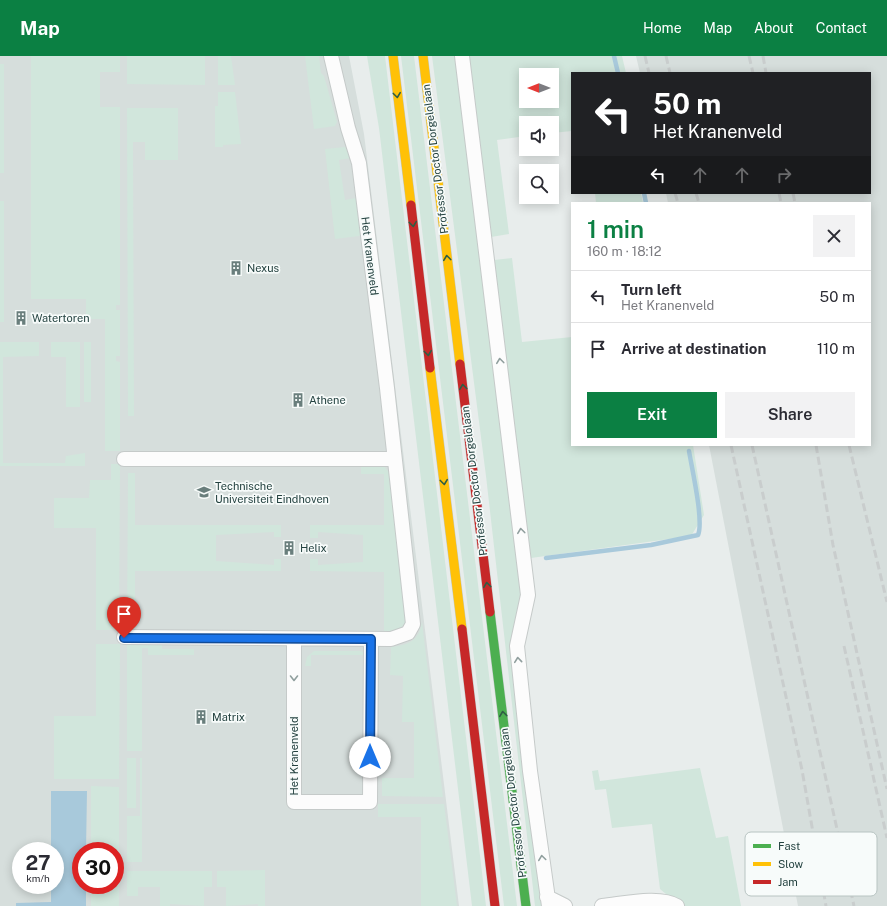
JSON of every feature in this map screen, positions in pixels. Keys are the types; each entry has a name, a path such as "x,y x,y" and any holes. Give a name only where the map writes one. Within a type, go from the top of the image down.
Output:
{"main road":[{"path":"393,56 495,906"},
{"name":"Professor Doctor Dorgelolaan","path":"423,56 526,906"}],"street":[{"name":"Het Kranenveld","path":"124,638 371,639 400,637 412,629 414,619 394,459 387,388 358,163 331,56"},
{"name":"Professor Doctor Dorgelolaan","path":"462,56 528,595 517,646 548,901 565,906"},
{"path":"124,459 394,459"},
{"name":"Het Kranenveld","path":"294,639 294,802 370,802 371,639"},
{"path":"602,906 654,900 670,902 677,906"}],"shaded area":[{"name":"Technische Universiteit Eindhoven","path":"0,56 349,56 364,134 459,906 0,906"},
{"path":"636,56 887,56 887,906 798,906 796,896 877,896 877,832 784,832 709,446 871,446 871,202 668,202 666,194 871,194 871,72 640,72"}],"green space":[{"path":"31,56 120,56 120,72 100,72 100,107 120,107 120,305 116,305 116,310 120,310 120,356 116,356 116,361 120,362 120,451 105,451 105,319 86,319 86,299 31,299"},
{"path":"127,56 205,56 205,85 127,84"},
{"path":"218,56 231,56 235,85 218,85"},
{"path":"305,56 319,56 321,73 324,76 337,122 335,126 314,129"},
{"path":"367,56 385,56 486,906 472,906 379,128"},
{"path":"401,56 414,56 517,906 504,906"},
{"path":"432,56 456,56 521,587 519,616 543,906 535,906 486,476"},
{"path":"469,56 622,56 626,72 571,72 571,131 559,132 559,116 519,116 519,137 497,140 509,234 491,237"},
{"path":"0,64 4,64 4,173 0,173"},
{"path":"218,92 235,92 241,144 215,147 215,106 218,106"},
{"path":"127,108 178,108 178,160 145,160 145,142 133,142 134,416 128,416"},
{"path":"345,147 351,158 339,160 345,200 356,198 361,234 359,236 335,239 325,149"},
{"path":"595,194 641,194 643,202 596,202"},
{"path":"0,201 4,201 4,322 0,322"},
{"path":"512,258 522,342 571,337 571,446 693,446 704,515 691,536 531,558 494,260"},
{"path":"0,342 39,342 39,356 3,357 3,463 65,463 66,456 85,453 85,466 0,466"},
{"path":"51,342 80,342 80,407 66,407 66,357 51,357"},
{"path":"84,342 91,342 91,402 84,402"},
{"path":"111,464 120,464 119,630 96,630 96,528 54,528 54,498 89,498 90,480 111,480"},
{"path":"361,465 384,466 390,474 407,619 401,628 395,630 384,631 384,572 310,571 310,559 318,559 318,565 363,562 363,535 318,532 318,538 310,538 310,525 384,525 384,474 361,474"},
{"path":"128,473 135,473 135,525 281,525 281,537 274,537 274,532 216,535 216,561 274,565 274,559 281,559 281,571 135,571 135,629 127,629"},
{"path":"422,622 443,797 382,796 382,778 414,778 414,722 402,722 403,676 390,675 391,647 403,645 412,641 418,634"},
{"path":"96,644 120,644 119,779 54,779 54,716 96,716"},
{"path":"127,644 162,644 162,649 194,649 194,655 148,655 148,648 142,648 142,751 127,751"},
{"path":"314,651 360,651 363,652 363,655 311,655 311,666 305,666 307,657"},
{"path":"127,758 136,758 136,808 127,808"},
{"path":"140,758 142,758 142,862 127,862 127,816 140,816"},
{"path":"700,768 716,838 728,836 741,906 680,906 660,889 652,824 612,828 606,789 595,790 592,771 598,770 600,781"},
{"path":"91,786 119,787 119,842 91,842"},
{"path":"378,804 444,804 457,906 421,906 421,817 378,817"},
{"path":"265,870 265,906 258,906 258,904 226,906 226,887 217,887 217,871"},
{"path":"127,871 212,871 212,887 204,887 204,906 170,904 170,906 160,906 160,887 138,887 138,896 127,896"},
{"path":"91,894 119,894 119,906 91,906"}],"water":[{"path":"51,791 87,791 86,842 72,842 72,894 86,894 86,906 16,906 16,903 51,902 51,894 64,894 64,842 51,842"}],"waterway":[{"path":"614,56 618,72"},
{"path":"644,194 646,202"},
{"path":"546,558 651,545 698,535 700,518 699,507 689,451"}],"railway":[{"path":"645,56 649,72"},
{"path":"666,56 670,72"},
{"path":"749,56 753,72"},
{"path":"763,56 766,72"},
{"path":"675,194 678,202"},
{"path":"696,194 699,202"},
{"path":"779,194 781,202"},
{"path":"793,194 795,202"},
{"path":"731,446 802,770 813,832"},
{"path":"752,446 838,832"},
{"path":"816,446 833,545 887,789"},
{"path":"849,446 887,602"},
{"path":"844,646 887,838"},
{"path":"824,896 826,906"},
{"path":"852,896 854,906"}],"traffic: fast":[{"path":"490,612 526,906"}],"traffic: slow":[{"path":"393,56 411,205"},
{"path":"423,56 460,364"},
{"path":"430,368 462,629"}],"traffic: jam":[{"path":"411,205 430,368"},
{"path":"460,364 490,612"},
{"path":"462,629 495,906"}],"place":[{"name":"Nexus","path":"236,268"},
{"name":"Watertoren","path":"21,318"},
{"name":"Athene","path":"298,400"},
{"name":"Technische Universiteit Eindhoven","path":"204,492"},
{"name":"Helix","path":"289,548"},
{"name":"Matrix","path":"201,717"}],"route":[{"path":"124,638 371,639 370,757"}]}
